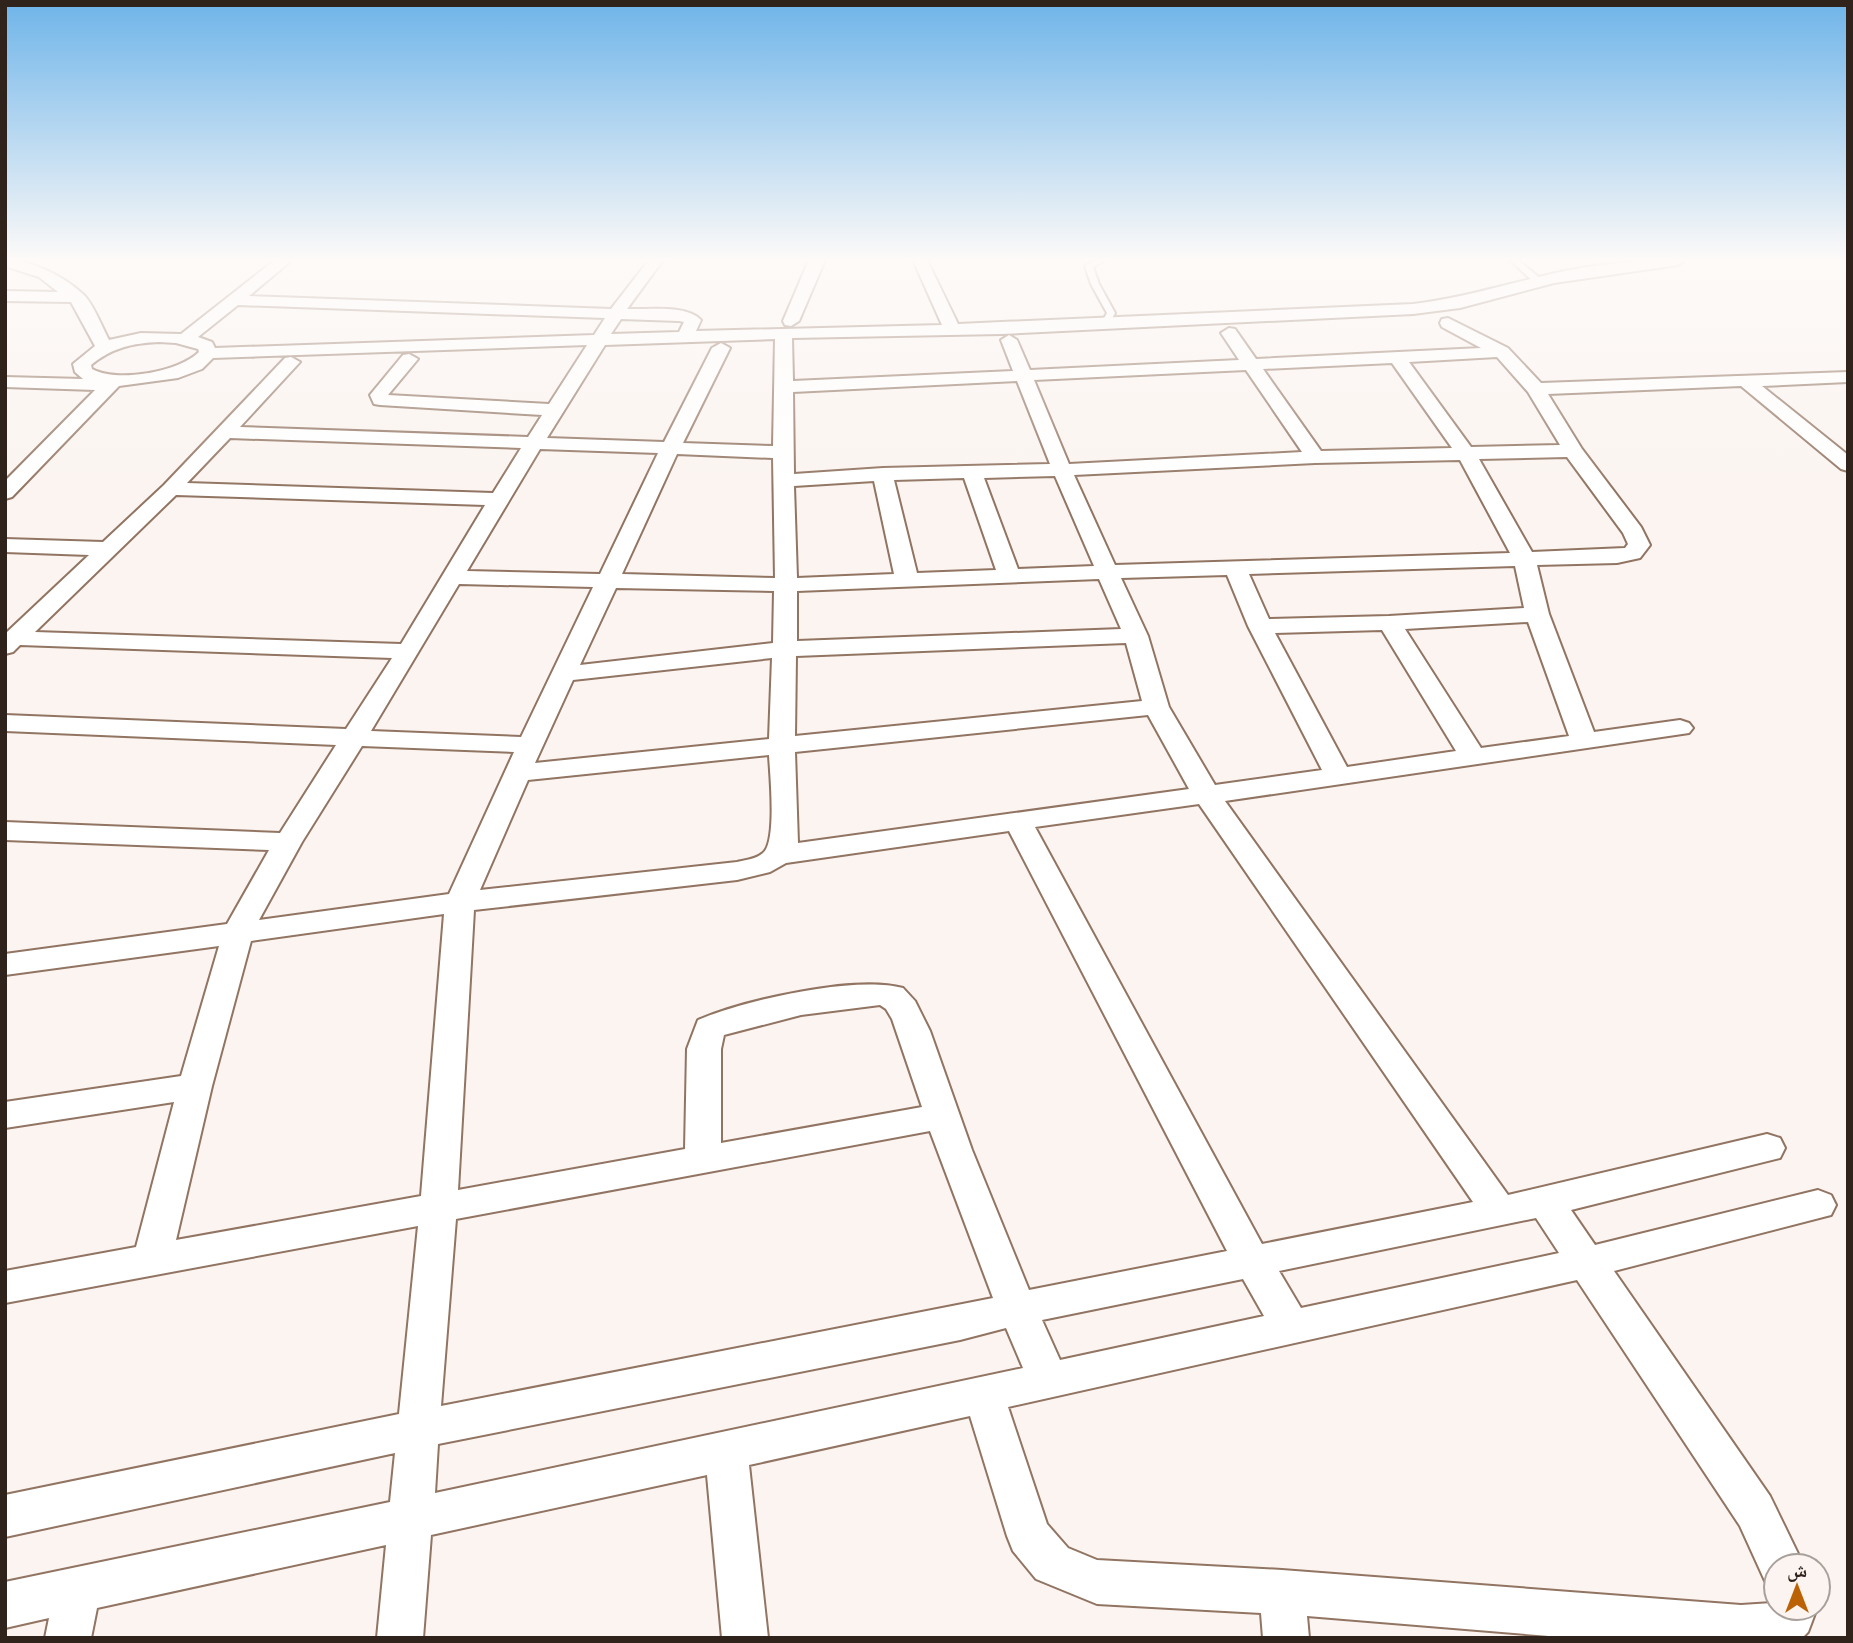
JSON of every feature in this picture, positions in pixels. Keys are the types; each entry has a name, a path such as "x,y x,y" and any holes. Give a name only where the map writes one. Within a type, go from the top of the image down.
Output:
{"street":[{"path":"99,337 105,348"},
{"path":"112,383 84,372 82,364 105,348 156,337 185,339 206,346 202,359"},
{"path":"152,1260 195,1086 238,932 350,739 408,651 499,499 603,337"},
{"path":"202,359 291,362 409,359 696,337"},
{"path":"5,382 112,383 153,379 202,359 598,345 721,348 774,337"},
{"path":"779,855 785,833 782,746 786,578 782,452 787,337"},
{"path":"886,337 1009,340 1114,337"},
{"path":"1232,337 1315,457"},
{"path":"458,569 907,580 1525,560 1632,553 1639,545 1573,451 1536,389 1502,352 1470,337"},
{"path":"1009,340 1062,470 1136,636 1156,706 1206,794 1499,1211"},
{"path":"400,1638 438,1208 460,902 530,745 670,449 721,348"},
{"path":"785,387 1502,352"},
{"path":"1397,357 1467,455 1525,560 1537,614 1584,741"},
{"path":"409,359 379,394 380,400 407,404 555,410"},
{"path":"10,643 171,489 291,362"},
{"path":"1536,389 1848,377"},
{"path":"1745,381 1848,465"},
{"path":"5,493 112,383"},
{"path":"225,432 782,452"},
{"path":"783,481 883,474 1062,470 1315,457 1573,451"},
{"path":"972,472 1009,576"},
{"path":"883,474 907,580"},
{"path":"171,489 499,499"},
{"path":"5,545 108,549"},
{"path":"5,563 90,565"},
{"path":"1235,568 1260,626 1338,776"},
{"path":"1260,626 1389,623 1537,614"},
{"path":"1389,623 1473,757"},
{"path":"564,674 785,649 1136,636"},
{"path":"10,643 408,651"},
{"path":"517,773 1156,706"},
{"path":"5,723 530,745"},
{"path":"5,965 460,902 737,870 760,866 779,855 1680,728"},
{"path":"1018,821 1252,1261 1291,1326"},
{"path":"5,831 288,842"},
{"path":"703,1158 706,1036 715,1024 755,1013 868,993 892,996 898,1002 916,1038 942,1116 1016,1309 1048,1378"},
{"path":"5,1115 195,1086"},
{"path":"5,1287 942,1116"},
{"path":"5,1516 419,1429 947,1326 1016,1309 1545,1202 1767,1148"},
{"path":"1545,1202 1755,1511 1774,1552"},
{"path":"5,1605 726,1451 1048,1378 1588,1262 1818,1205"},
{"path":"983,1393 1029,1536 1052,1564 1097,1582 1282,1592 1741,1628 1775,1627 1786,1622"},
{"path":"726,1451 745,1638"},
{"path":"68,1638 78,1589"},
{"path":"1282,1592 1286,1638"}]}
